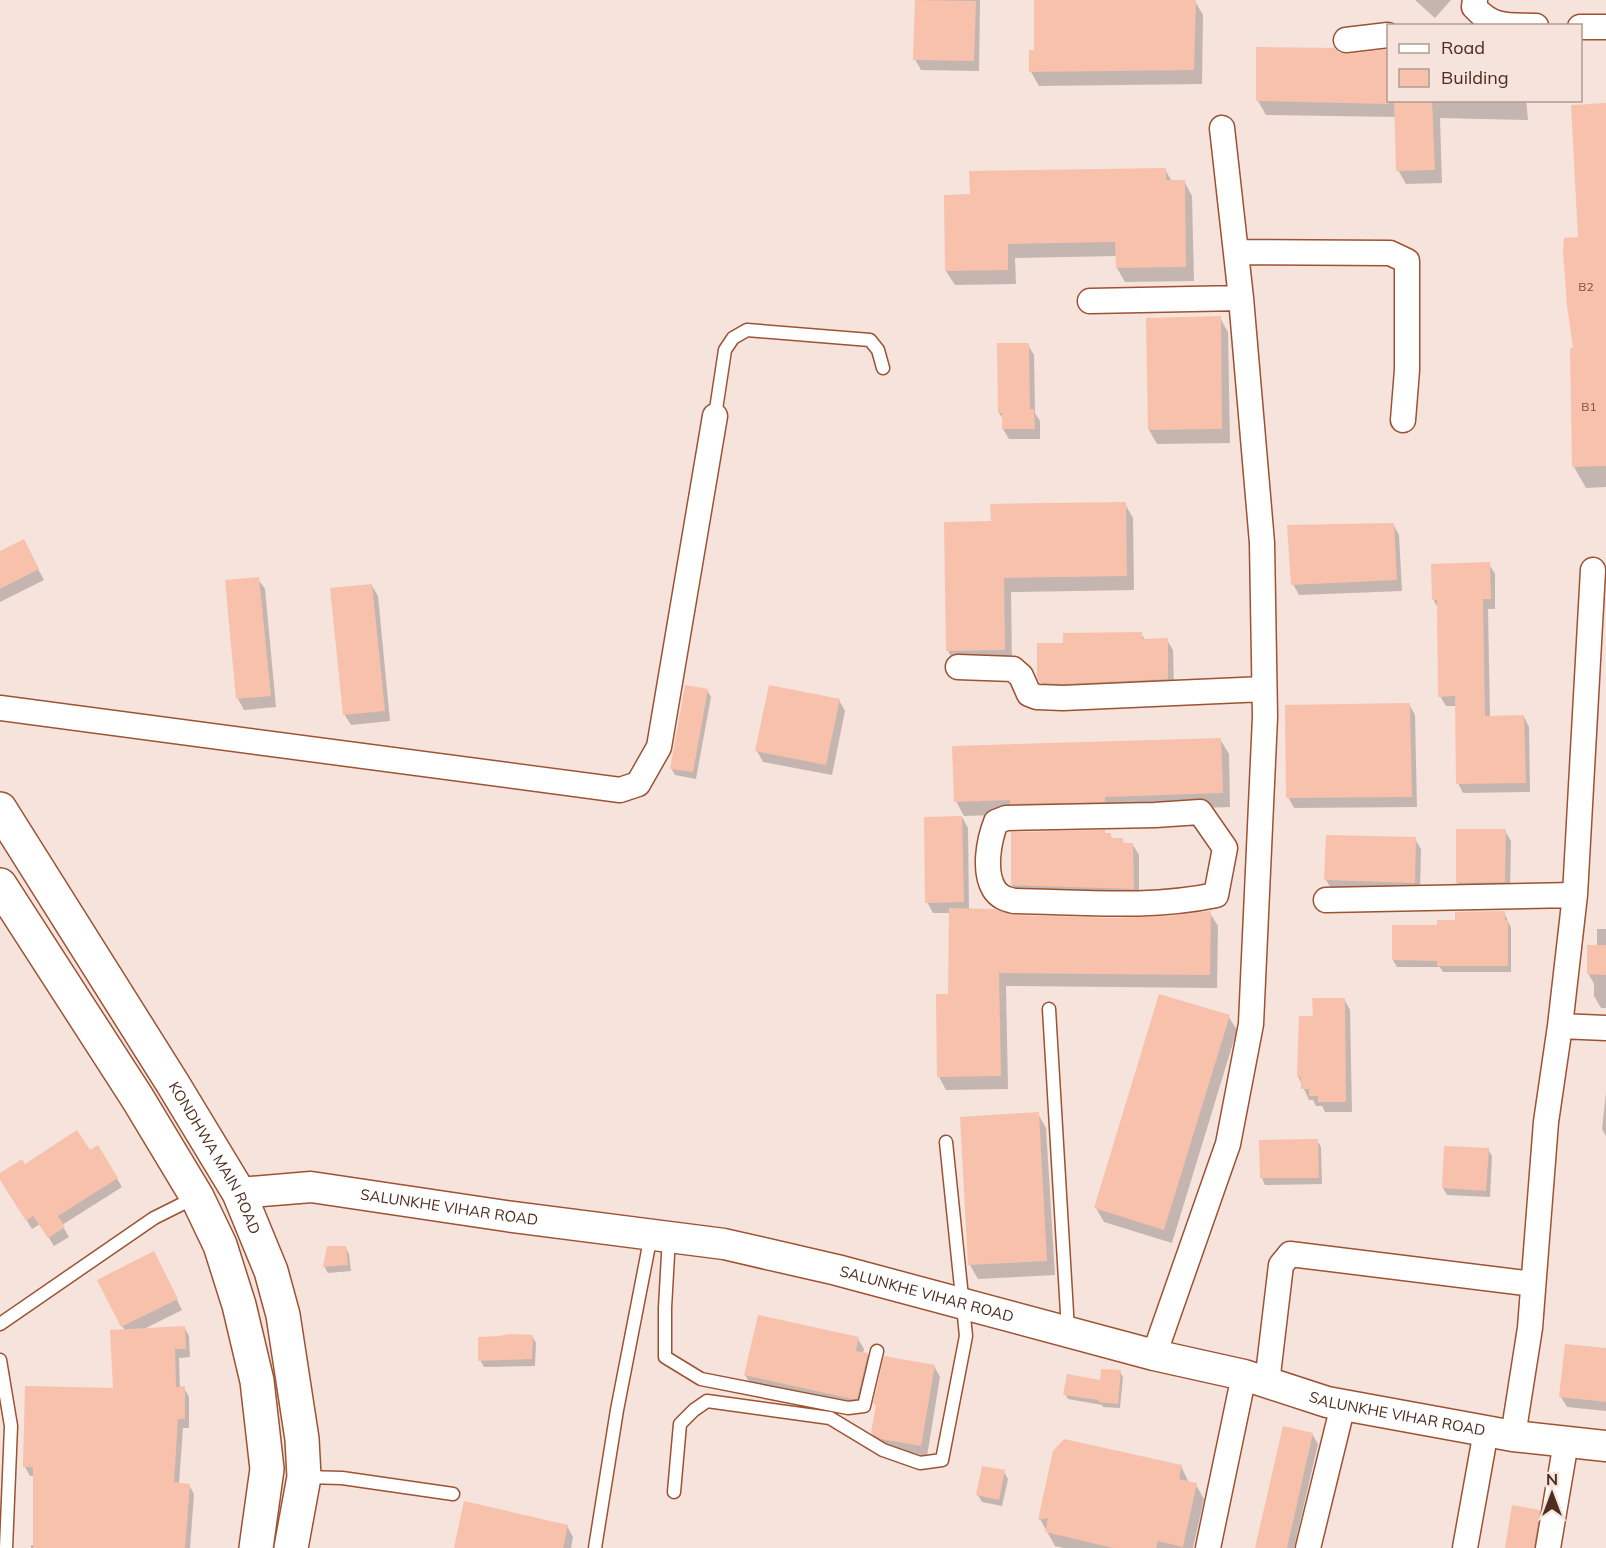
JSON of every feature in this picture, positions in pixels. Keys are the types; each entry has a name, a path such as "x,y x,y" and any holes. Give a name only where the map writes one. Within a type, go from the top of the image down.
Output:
{"main road":[{"name":"KONDHWA MAIN ROAD","path":"3,821 173,1084 239,1193 271,1271 283,1315 302,1439 301,1490 291,1548"},
{"path":"0,885 138,1099 197,1197 223,1255 240,1305 257,1381 267,1469 256,1548"},
{"path":"263,1500 301,1490"}],"street":[{"path":"1475,0 1474,7 1485,19 1501,24"},
{"path":"1479,24 1493,22"},
{"path":"1582,27 1606,27"},
{"path":"1346,40 1387,35"},
{"path":"1154,1355 1228,1144 1251,1024 1264,689 1262,543 1241,298 1222,128"},
{"path":"1236,252 1390,253 1407,261 1407,370 1403,420"},
{"path":"1090,301 1241,298"},
{"path":"0,708 620,790 638,784 659,747 716,416"},
{"path":"1465,1548 1530,1328 1546,1122 1575,895 1593,570"},
{"path":"958,668 1013,669 1021,676 1029,694 1037,697 1063,698 1264,689"},
{"path":"1200,812 1225,848 1216,895 1159,904 1014,901 1002,898 993,888 988,867 992,832 996,822 1006,818 1200,812"},
{"path":"1225,848 1259,845"},
{"path":"1326,900 1575,895"},
{"path":"1560,1026 1606,1028"},
{"name":"SALUNKHE VIHAR ROAD","path":"239,1193 311,1187 506,1216 724,1244 837,1270 1154,1355 1256,1379 1328,1402 1499,1434 1606,1446"},
{"path":"1208,1548 1256,1379 1281,1265 1290,1254 1533,1284"},
{"path":"1308,1548 1343,1405"},
{"path":"1548,1548 1566,1442"}],"lane":[{"path":"716,416 725,350 733,338 747,330 870,340 878,350 883,368"},
{"path":"1049,1009 1068,1331"},
{"path":"674,1492 680,1424 693,1410 707,1401 830,1418 883,1450 920,1463 942,1460 966,1336 946,1143"},
{"path":"0,1324 154,1218 197,1197"},
{"path":"660,1236 665,1308 665,1357 701,1379 848,1408 864,1406 877,1351"},
{"path":"595,1548 617,1410 660,1236"},
{"path":"0,1360 11,1426 6,1548"},
{"path":"301,1490 342,1478 453,1494"}],"building":[{"path":"915,0 976,1 974,61 913,60"},
{"path":"1034,0 1196,0 1194,70 1029,72 1029,50 1034,50"},
{"path":"1256,47 1334,48 1340,53 1347,54 1387,49 1387,102 1389,104 1256,101"},
{"path":"1394,102 1432,102 1435,170 1396,171"},
{"path":"1606,103 1606,466 1572,467 1570,348 1573,348 1563,251 1564,238 1578,237 1571,105"},
{"path":"1166,168 1166,180 1185,180 1186,267 1116,268 1115,242 1008,244 1008,270 945,271 944,195 970,194 969,171"},
{"path":"1221,316 1222,429 1148,430 1146,318"},
{"path":"997,343 1029,343 1030,409 1034,409 1035,429 1002,429 1002,413 998,413"},
{"path":"1126,502 1127,576 1004,578 1005,650 946,651 944,522 991,521 990,504"},
{"path":"1394,523 1397,580 1291,585 1287,525"},
{"path":"24,539 39,569 0,589 0,551"},
{"path":"1490,562 1491,599 1483,599 1485,716 1524,715 1526,783 1456,784 1455,696 1438,697 1437,600 1432,600 1431,564"},
{"path":"259,577 271,696 236,699 225,580"},
{"path":"372,584 385,711 343,715 330,588"},
{"path":"1142,632 1142,639 1168,638 1168,679 1063,684 1040,683 1037,677 1037,643 1063,643 1063,633"},
{"path":"685,685 708,689 693,772 670,769"},
{"path":"769,685 840,699 826,765 755,751"},
{"path":"1410,703 1412,797 1286,798 1285,705"},
{"path":"1221,738 1223,793 1105,797 1105,802 1010,804 1010,800 954,802 952,746"},
{"path":"962,816 964,902 925,903 924,817"},
{"path":"1456,829 1506,829 1505,882 1456,883"},
{"path":"1105,830 1105,833 1111,833 1111,838 1123,838 1123,843 1133,843 1134,889 1011,885 1011,832"},
{"path":"1326,835 1416,837 1415,883 1324,880"},
{"path":"949,908 994,909 1014,915 1115,918 1211,911 1210,975 999,973 1001,1076 937,1077 936,994 948,994"},
{"path":"1505,911 1505,920 1508,920 1508,966 1437,966 1437,961 1392,960 1392,925 1437,925 1437,920 1455,920 1455,912"},
{"path":"1587,945 1606,945 1606,975 1587,974"},
{"path":"1159,994 1230,1015 1164,1230 1094,1208"},
{"path":"1312,998 1345,998 1346,1102 1318,1102 1318,1096 1309,1096 1309,1089 1301,1089 1301,1077 1297,1077 1299,1016 1313,1016"},
{"path":"1039,1112 1047,1261 968,1265 960,1117"},
{"path":"77,1130 90,1150 98,1145 118,1178 58,1216 65,1227 48,1238 33,1216 26,1221 0,1180 0,1173 22,1159 25,1164"},
{"path":"1318,1139 1319,1178 1260,1178 1259,1140"},
{"path":"1444,1146 1489,1148 1486,1191 1442,1188"},
{"path":"327,1246 346,1246 348,1265 323,1267"},
{"path":"154,1251 178,1299 121,1327 97,1280"},
{"path":"758,1315 859,1337 856,1351 868,1353 857,1399 744,1375"},
{"path":"185,1326 186,1349 175,1349 176,1387 185,1386 185,1419 178,1419 174,1482 190,1484 185,1548 33,1548 33,1467 23,1467 25,1386 113,1388 110,1330"},
{"path":"509,1334 533,1335 532,1359 478,1361 478,1337"},
{"path":"1565,1344 1606,1348 1606,1402 1559,1397"},
{"path":"884,1356 935,1365 921,1446 881,1439 871,1433 876,1405 873,1404"},
{"path":"1101,1369 1121,1370 1118,1404 1063,1395 1067,1374 1100,1380"},
{"path":"1283,1426 1313,1433 1287,1548 1255,1548"},
{"path":"1064,1439 1182,1465 1179,1479 1197,1483 1183,1547 1158,1541 1156,1548 1113,1548 1045,1532 1048,1518 1038,1520 1053,1451"},
{"path":"982,1466 1005,1470 999,1500 976,1495"},
{"path":"464,1501 568,1525 563,1548 454,1548"},
{"path":"1512,1505 1540,1510 1534,1548 1505,1548"}]}
